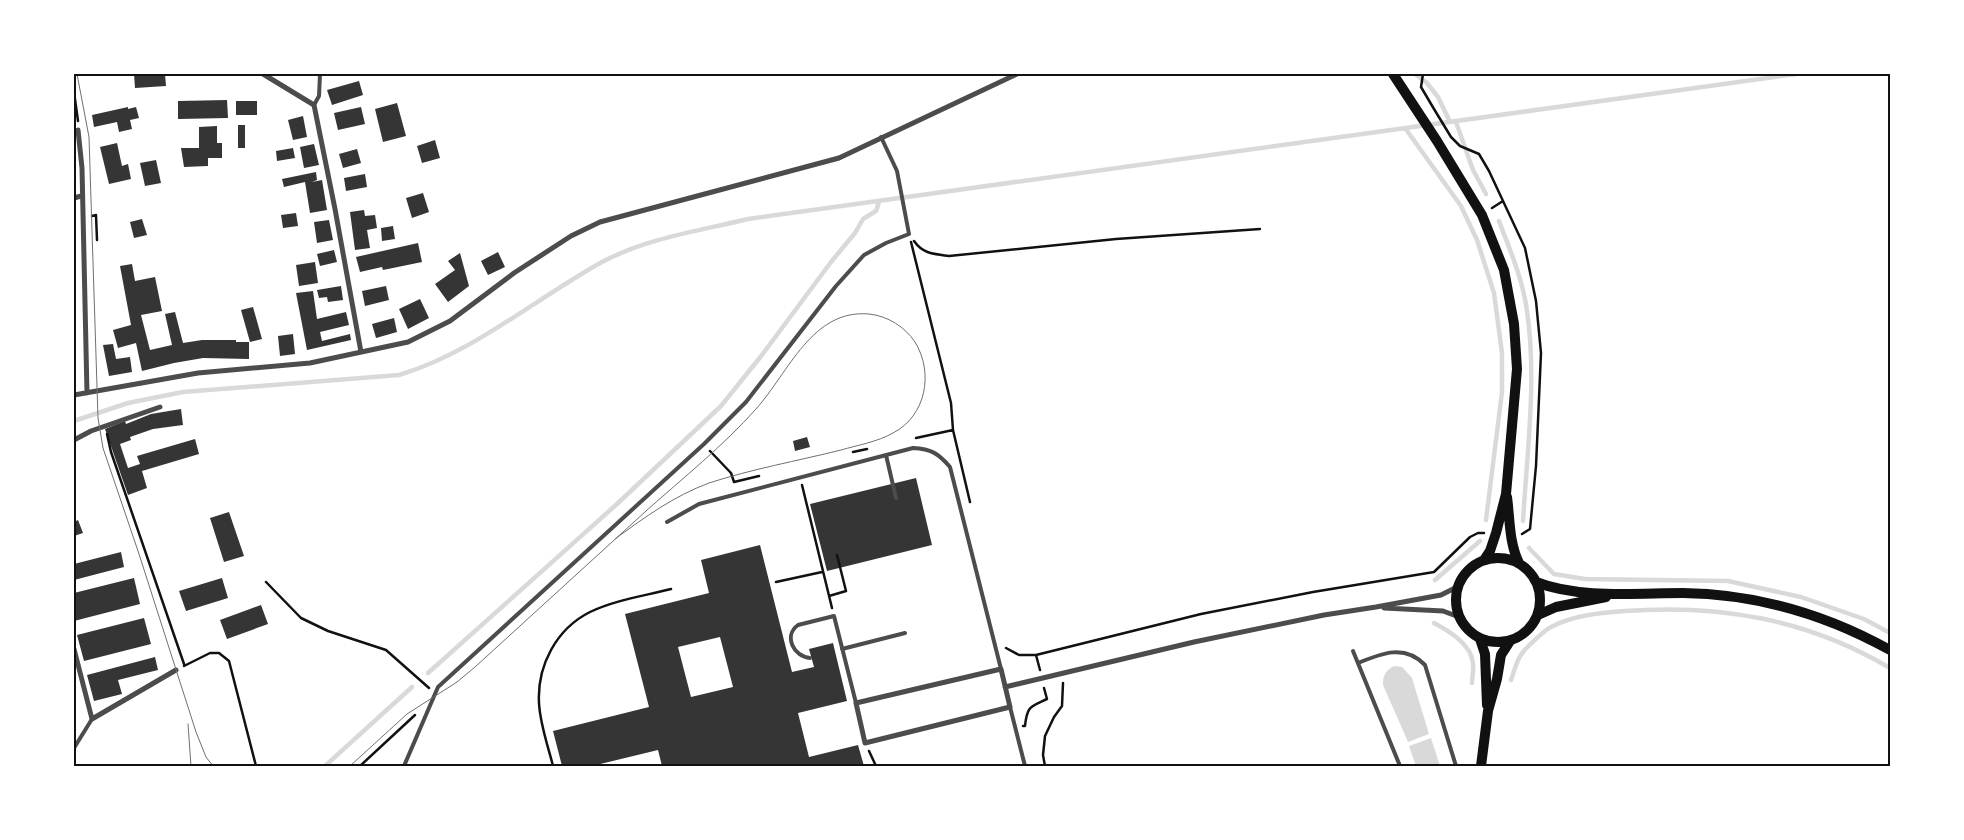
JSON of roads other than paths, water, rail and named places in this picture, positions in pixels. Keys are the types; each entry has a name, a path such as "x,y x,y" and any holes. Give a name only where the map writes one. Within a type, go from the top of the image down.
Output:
{"main road":[{"path":"1393,74 1482,215 1504,270 1514,324 1517,369 1506,494 1490,552 1484,560 1468,570 1461,578 1457,587 1456,604 1459,617 1464,626 1480,639 1494,643 1510,641 1520,636 1532,626 1538,615 1540,596 1536,582 1519,563 1514,554 1506,494"},
{"path":"1484,560 1501,558 1519,563"},
{"path":"1536,582 1555,589 1617,595 1685,593 1765,602 1833,622 1890,650"},
{"path":"1538,615 1556,607 1617,595"},
{"path":"1480,639 1485,654 1488,712"},
{"path":"1481,766 1488,712 1501,655 1510,641"}],"street":[{"path":"262,74 314,105 361,352"},
{"path":"74,395 198,374 310,363 408,342 450,321 514,273 571,236 600,222 839,158 1017,74"},
{"path":"78,130 82,168 81,196 87,393"},
{"path":"74,198 81,196"},
{"path":"74,440 106,425 160,407"},
{"path":"1005,686 1277,624 1441,595 1457,587"},
{"path":"1376,608 1443,611 1459,617"},
{"path":"74,649 92,719 176,670"},
{"path":"1001,669 1010,707 865,743 856,703 1001,669"}],"lane":[{"path":"314,105 319,96 320,74"},
{"path":"404,766 438,687 704,444 746,402 836,286 864,255 886,243 909,234 897,171 882,137"},
{"path":"667,522 699,504 913,448 924,448 939,454 950,467 1001,669"},
{"path":"886,455 896,498"},
{"path":"810,658 800,656 794,649 791,638 794,628 798,625 834,616 856,703"},
{"path":"842,649 905,633"},
{"path":"1353,651 1400,766"},
{"path":"1358,663 1388,653 1398,652 1410,653 1425,665 1456,766"},
{"path":"1010,707 1024,766"},
{"path":"74,748 92,719"}],"waterway":[{"path":"1415,74 1427,83 1438,97 1450,122"},
{"path":"74,421 128,403 183,392 399,375 453,353 602,262 619,254 655,241 748,219 1796,74"},
{"path":"1456,122 1473,170 1486,194"},
{"path":"1405,128 1461,206 1477,240 1494,293 1502,353 1502,392 1486,520"},
{"path":"428,673 617,504 721,406 855,233 863,219 876,211 879,202"},
{"path":"1499,221 1516,265 1527,311 1530,336 1530,416 1523,521"},
{"path":"1435,580 1480,541"},
{"path":"1529,548 1554,574 1585,579 1728,581 1801,597 1864,619 1890,633"},
{"path":"1511,680 1523,652 1551,627 1587,615 1660,609 1695,610 1762,618 1827,637 1859,651 1890,668"},
{"path":"1434,623 1452,634 1468,650 1473,663 1472,683"},
{"path":"325,766 412,687"}],"tram line":[{"path":"77,74 89,137 98,418 103,448 196,732 206,757 213,766"},
{"path":"350,766 407,714 457,682 475,667 539,608 582,570 603,550 625,530 646,511 716,449 756,409 791,361 817,332 832,322 849,315 869,314 883,317 895,323 915,342 921,354 924,367 924,393 913,416 893,433 867,443 758,469 709,483 672,501 649,515 637,523 626,531 615,539"},
{"path":"188,724 191,766"}]}
